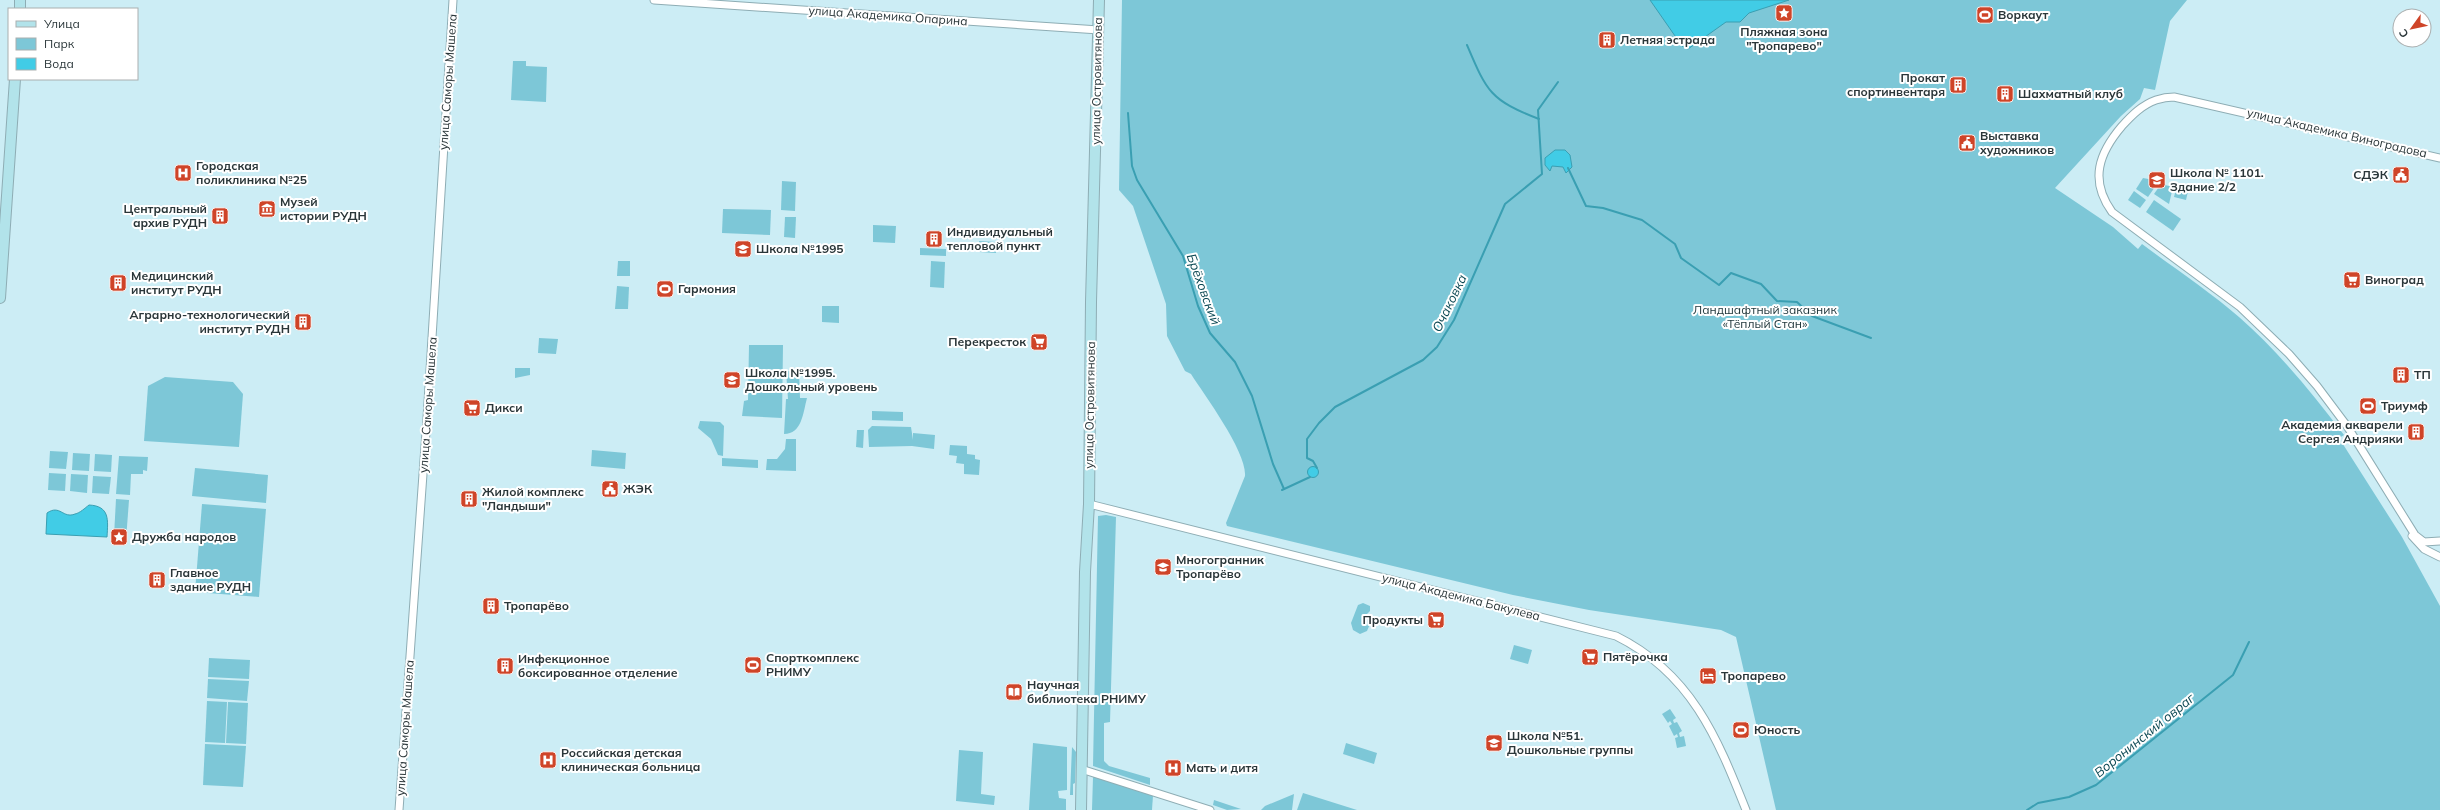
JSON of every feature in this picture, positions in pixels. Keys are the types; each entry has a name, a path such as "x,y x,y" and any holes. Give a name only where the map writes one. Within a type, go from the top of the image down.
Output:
{"main road":[{"name":"улица Островитянова","path":"1081,810 1085,572 1089,504 1092,302 1100,0"},
{"path":"0,298 15,80"}],"street":[{"name":"улица Саморы Машела","path":"399,810 427,418 453,0"},
{"name":"улица Академика Опарина","path":"654,0 1099,30"},
{"name":"улица Академика Виноградова","path":"2404,519 2348,426 2300,367 2240,307 2120,219 2106,204 2102,193 2099,171 2104,151 2116,133 2138,110 2157,99 2174,96 2233,108 2440,158"},
{"name":"улица Академика Бакулева","path":"1089,504 1616,636 1653,658 1671,674 1695,703 1714,735 1746,810"},
{"path":"2404,519 2419,539 2430,543 2440,541"},
{"path":"2404,519 2418,544 2440,557"},
{"path":"1081,769 1210,810"}],"green space":[{"name":"Ландшафтный заказник «Тёплый Стан»","path":"1122,0 2187,0 2170,21 2155,90 2144,88 2140,99 2121,116 2055,188 2113,227 2138,249 2142,244 2228,307 2268,344 2320,404 2344,435 2339,438 2402,537 2440,606 2440,810 1776,810 1736,637 1721,630 1589,610 1513,595 1227,526 1226,523 1245,476 1244,466 1224,424 1191,374 1185,371 1167,336 1166,304 1133,206 1119,190"},
{"path":"513,61 526,61 526,66 547,67 546,102 511,100"},
{"path":"2143,178 2159,181 2148,197 2136,189"},
{"path":"782,181 796,182 795,211 781,210"},
{"path":"2161,184 2173,187 2169,204 2154,194"},
{"path":"2177,185 2189,187 2186,200 2174,197"},
{"path":"2134,191 2146,200 2140,208 2128,200"},
{"path":"2154,200 2181,219 2173,231 2146,212"},
{"path":"723,209 771,210 770,235 722,233"},
{"path":"785,217 796,217 795,238 784,237"},
{"path":"873,225 896,226 895,243 873,242"},
{"path":"979,241 996,242 996,253 979,252"},
{"path":"920,248 946,249 946,256 920,255"},
{"path":"618,261 630,261 630,276 617,276"},
{"path":"931,261 945,262 944,288 930,287"},
{"path":"617,286 629,287 628,309 615,309"},
{"path":"822,306 839,306 839,323 822,322"},
{"path":"539,338 558,339 556,354 538,353"},
{"path":"749,345 783,345 782,418 742,416 744,401 748,400"},
{"path":"515,368 530,368 530,375 515,378"},
{"path":"786,371 799,371 800,398 807,398 803,416 798,427 790,433 784,434 786,399 788,399"},
{"path":"165,377 233,382 243,394 239,447 144,441 148,386"},
{"path":"872,411 903,412 903,421 872,420"},
{"path":"700,421 720,422 724,426 723,456 718,455 711,439 698,428"},
{"path":"872,426 911,427 913,440 913,433 935,435 934,449 912,446 869,447 868,430"},
{"path":"857,430 864,430 863,448 856,447"},
{"path":"786,439 796,439 796,471 766,470 767,459 777,459 785,449"},
{"path":"950,445 967,446 967,454 975,455 975,459 980,460 979,475 964,474 964,464 956,463 957,456 949,455"},
{"path":"592,450 626,453 625,469 591,466"},
{"path":"50,451 68,452 66,469 49,468"},
{"path":"73,453 90,454 89,471 72,470"},
{"path":"95,454 112,455 111,472 94,471"},
{"path":"119,456 148,457 147,471 143,470 143,474 131,474 130,495 116,494"},
{"path":"722,458 758,460 758,468 722,466"},
{"path":"195,468 268,475 266,503 192,496"},
{"path":"49,473 66,474 65,491 48,490"},
{"path":"71,474 88,475 87,493 70,491"},
{"path":"93,476 111,477 109,494 92,493"},
{"path":"116,499 129,500 126,540 117,540 114,536"},
{"path":"202,504 266,509 259,597 195,592"},
{"path":"1106,515 1116,517 1110,722 1104,723 1104,761 1109,766 1150,778 1150,785 1093,766 1098,516"},
{"path":"1363,603 1370,606 1370,611 1366,615 1370,624 1367,631 1360,634 1353,630 1351,623 1358,605"},
{"path":"1514,645 1532,650 1528,664 1510,659"},
{"path":"209,658 250,660 249,679 208,677"},
{"path":"208,679 249,681 247,701 207,698"},
{"path":"207,701 227,702 225,743 205,742"},
{"path":"228,702 248,703 246,744 226,743"},
{"path":"1670,709 1676,718 1673,720 1674,723 1677,722 1682,731 1679,733 1680,737 1684,736 1686,746 1677,748 1675,738 1678,737 1677,734 1674,736 1669,726 1672,724 1670,721 1668,723 1662,714"},
{"path":"1033,743 1067,747 1067,790 1058,791 1059,798 1066,799 1066,810 1029,810"},
{"path":"1346,743 1377,753 1374,764 1343,754"},
{"path":"205,744 246,746 243,787 203,785"},
{"path":"1072,747 1076,752 1075,783 1073,784 1073,795 1070,795"},
{"path":"959,750 983,752 981,794 995,796 994,805 956,801"},
{"path":"1093,777 1153,795 1152,810 1092,810"},
{"path":"1303,793 1357,810 1297,810"},
{"path":"1294,794 1292,810 1261,810 1265,806"},
{"path":"1214,800 1241,809 1227,810 1213,805"}],"water":[{"path":"1650,0 1789,0 1749,13 1740,22 1726,22 1688,49 1682,46"},
{"path":"1555,150 1565,150 1570,155 1572,167 1566,173 1563,167 1552,166 1550,171 1545,165 1545,158"},
{"path":"1313,466 1317,468 1319,472 1317,476 1313,478 1309,476 1307,472 1309,468"},
{"path":"89,505 101,508 104,511 108,525 107,537 46,534 47,513 55,510 71,515 79,513"}],"waterway":[{"path":"1467,45 1480,74 1492,92 1500,100 1510,106 1539,119"},
{"name":"Очаковка","path":"1317,468 1313,461 1307,458 1307,439 1319,423 1335,407 1423,360 1437,347 1454,320 1505,204 1542,174 1538,110 1558,82"},
{"name":"Брёховский","path":"1128,113 1132,166 1137,180 1183,256 1198,306 1210,333 1235,362 1252,396 1273,464 1284,489"},
{"path":"1568,168 1586,206 1603,208 1642,220 1675,244 1681,258 1719,285 1731,273 1761,284 1777,301 1797,302 1812,316 1871,338"},
{"name":"Очаковка","path":"1282,490 1310,477"},
{"name":"Воронинский овраг","path":"2027,810 2038,803 2069,797 2096,785 2233,675 2249,642"}],"place":[{"name":"Пляжная зона \"Тропарево\"","path":"1784,13"},
{"name":"Воркаут","path":"1985,15"},
{"name":"Летняя эстрада","path":"1607,40"},
{"name":"Прокат спортинвентаря","path":"1958,85"},
{"name":"Шахматный клуб","path":"2005,94"},
{"name":"Выставка художников","path":"1967,143"},
{"name":"Городская поликлиника №25","path":"183,173"},
{"name":"СДЭК","path":"2401,175"},
{"name":"Школа № 1101. Здание 2/2","path":"2157,180"},
{"name":"Музей истории РУДН","path":"267,209"},
{"name":"Центральный архив РУДН","path":"220,216"},
{"name":"Индивидуальный тепловой пункт","path":"934,239"},
{"name":"Школа №1995","path":"743,249"},
{"name":"Виноград","path":"2352,280"},
{"name":"Медицинский институт РУДН","path":"118,283"},
{"name":"Гармония","path":"665,289"},
{"name":"Аграрно-технологический институт РУДН","path":"303,322"},
{"name":"Перекресток","path":"1039,342"},
{"name":"ТП","path":"2401,375"},
{"name":"Школа №1995. Дошкольный уровень","path":"732,380"},
{"name":"Триумф","path":"2368,406"},
{"name":"Дикси","path":"472,408"},
{"name":"Академия акварели Сергея Андрияки","path":"2416,432"},
{"name":"ЖЭК","path":"610,489"},
{"name":"Жилой комплекс \"Ландыши\"","path":"469,499"},
{"name":"Дружба народов","path":"119,537"},
{"name":"Многогранник Тропарёво","path":"1163,567"},
{"name":"Главное здание РУДН","path":"157,580"},
{"name":"Тропарёво","path":"491,606"},
{"name":"Продукты","path":"1436,620"},
{"name":"Пятёрочка","path":"1590,657"},
{"name":"Спорткомплекс РНИМУ","path":"753,665"},
{"name":"Инфекционное боксированное отделение","path":"505,666"},
{"name":"Тропарево","path":"1708,676"},
{"name":"Научная библиотека РНИМУ","path":"1014,692"},
{"name":"Юность","path":"1741,730"},
{"name":"Школа №51. Дошкольные группы","path":"1494,743"},
{"name":"Российская детская клиническая больница","path":"548,760"},
{"name":"Мать и дитя","path":"1173,768"}]}
